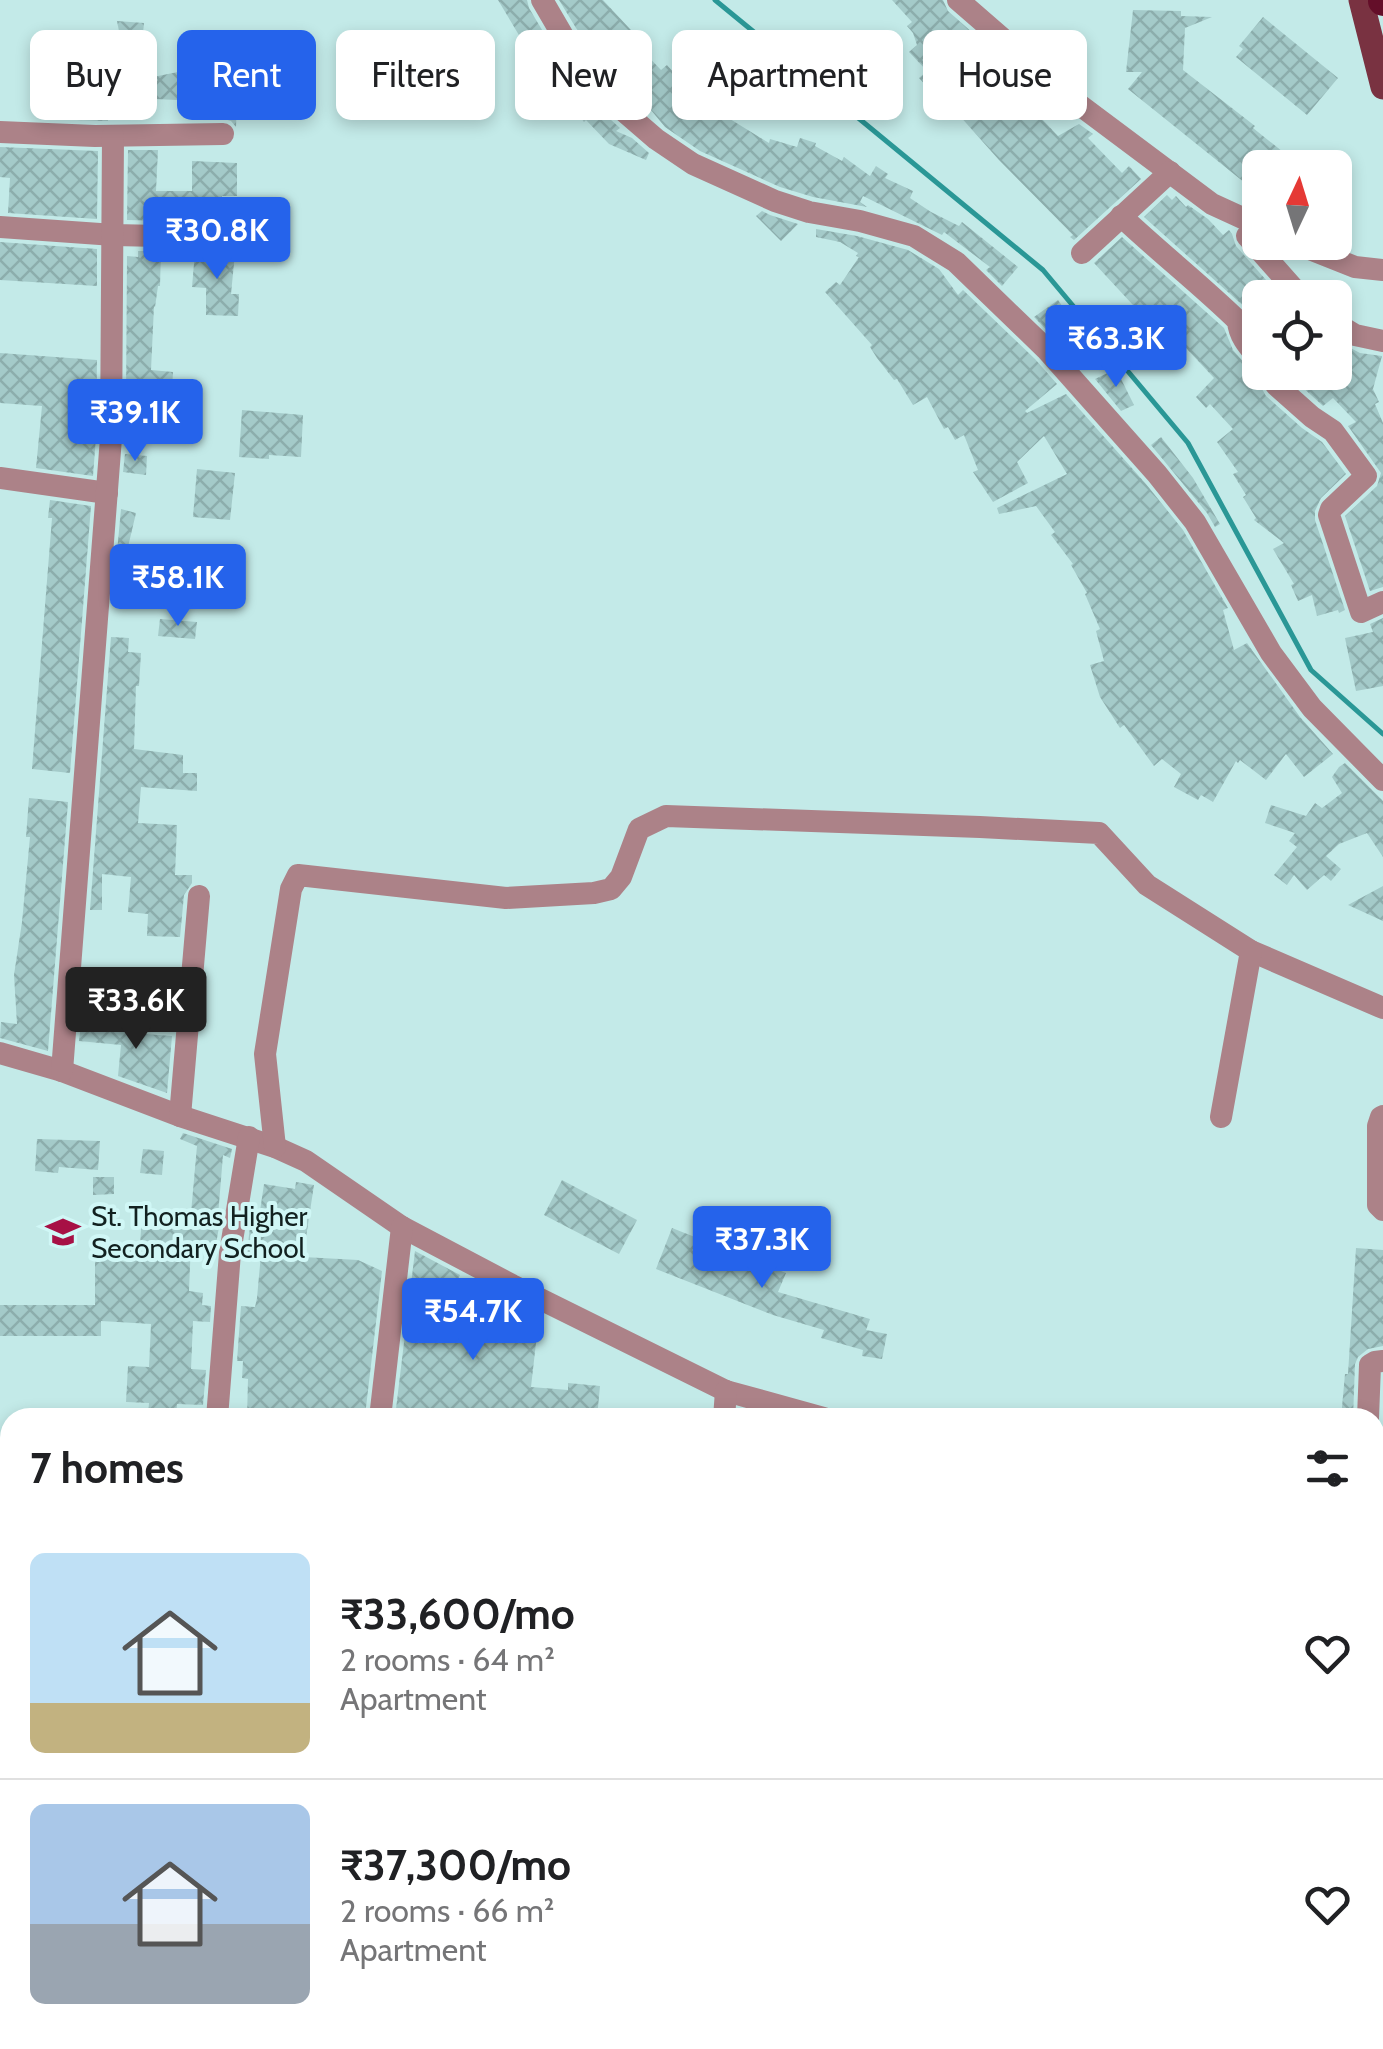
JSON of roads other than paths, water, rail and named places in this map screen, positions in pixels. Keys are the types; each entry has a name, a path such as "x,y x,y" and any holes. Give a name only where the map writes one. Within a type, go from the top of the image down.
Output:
{"main road":[{"path":"1361,0 1383,88"}],"street":[{"path":"542,0 563,36 612,102 693,164 774,202 914,236 956,262 1046,349 1157,474 1195,522 1271,652 1312,708 1383,780"},
{"path":"958,0 1078,103 1212,204 1242,217"},
{"path":"0,132 223,134"},
{"path":"62,1071 111,438 113,136"},
{"path":"1082,254 1170,172"},
{"path":"1121,216 1238,321 1242,335"},
{"path":"0,227 114,235 251,238"},
{"path":"1268,260 1286,280"},
{"path":"1337,260 1354,267 1383,270"},
{"path":"1352,333 1383,341"},
{"path":"1282,390 1333,431 1366,476 1329,515 1362,612 1383,602"},
{"path":"0,478 107,493"},
{"path":"274,1147 265,1054 291,889 298,876 506,898 594,893 610,889 621,877 639,828 666,816 1098,833 1147,885 1251,952 1383,1008"},
{"path":"180,1116 198,896"},
{"path":"1221,1118 1251,952"},
{"path":"0,1053 62,1071 306,1161 402,1227 512,1285 726,1391 788,1408"},
{"path":"1383,1116 1378,1126 1378,1204 1383,1210"},
{"path":"218,1408 230,1253 249,1137"},
{"path":"381,1408 402,1227"},
{"path":"1368,1408 1370,1366 1383,1361"},
{"path":"725,1408 726,1391"}],"waterway":[{"path":"715,0 1043,270 1188,443 1311,670 1383,734"}],"place":[{"name":"St. Thomas Higher Secondary School","path":"63,1232"}]}
